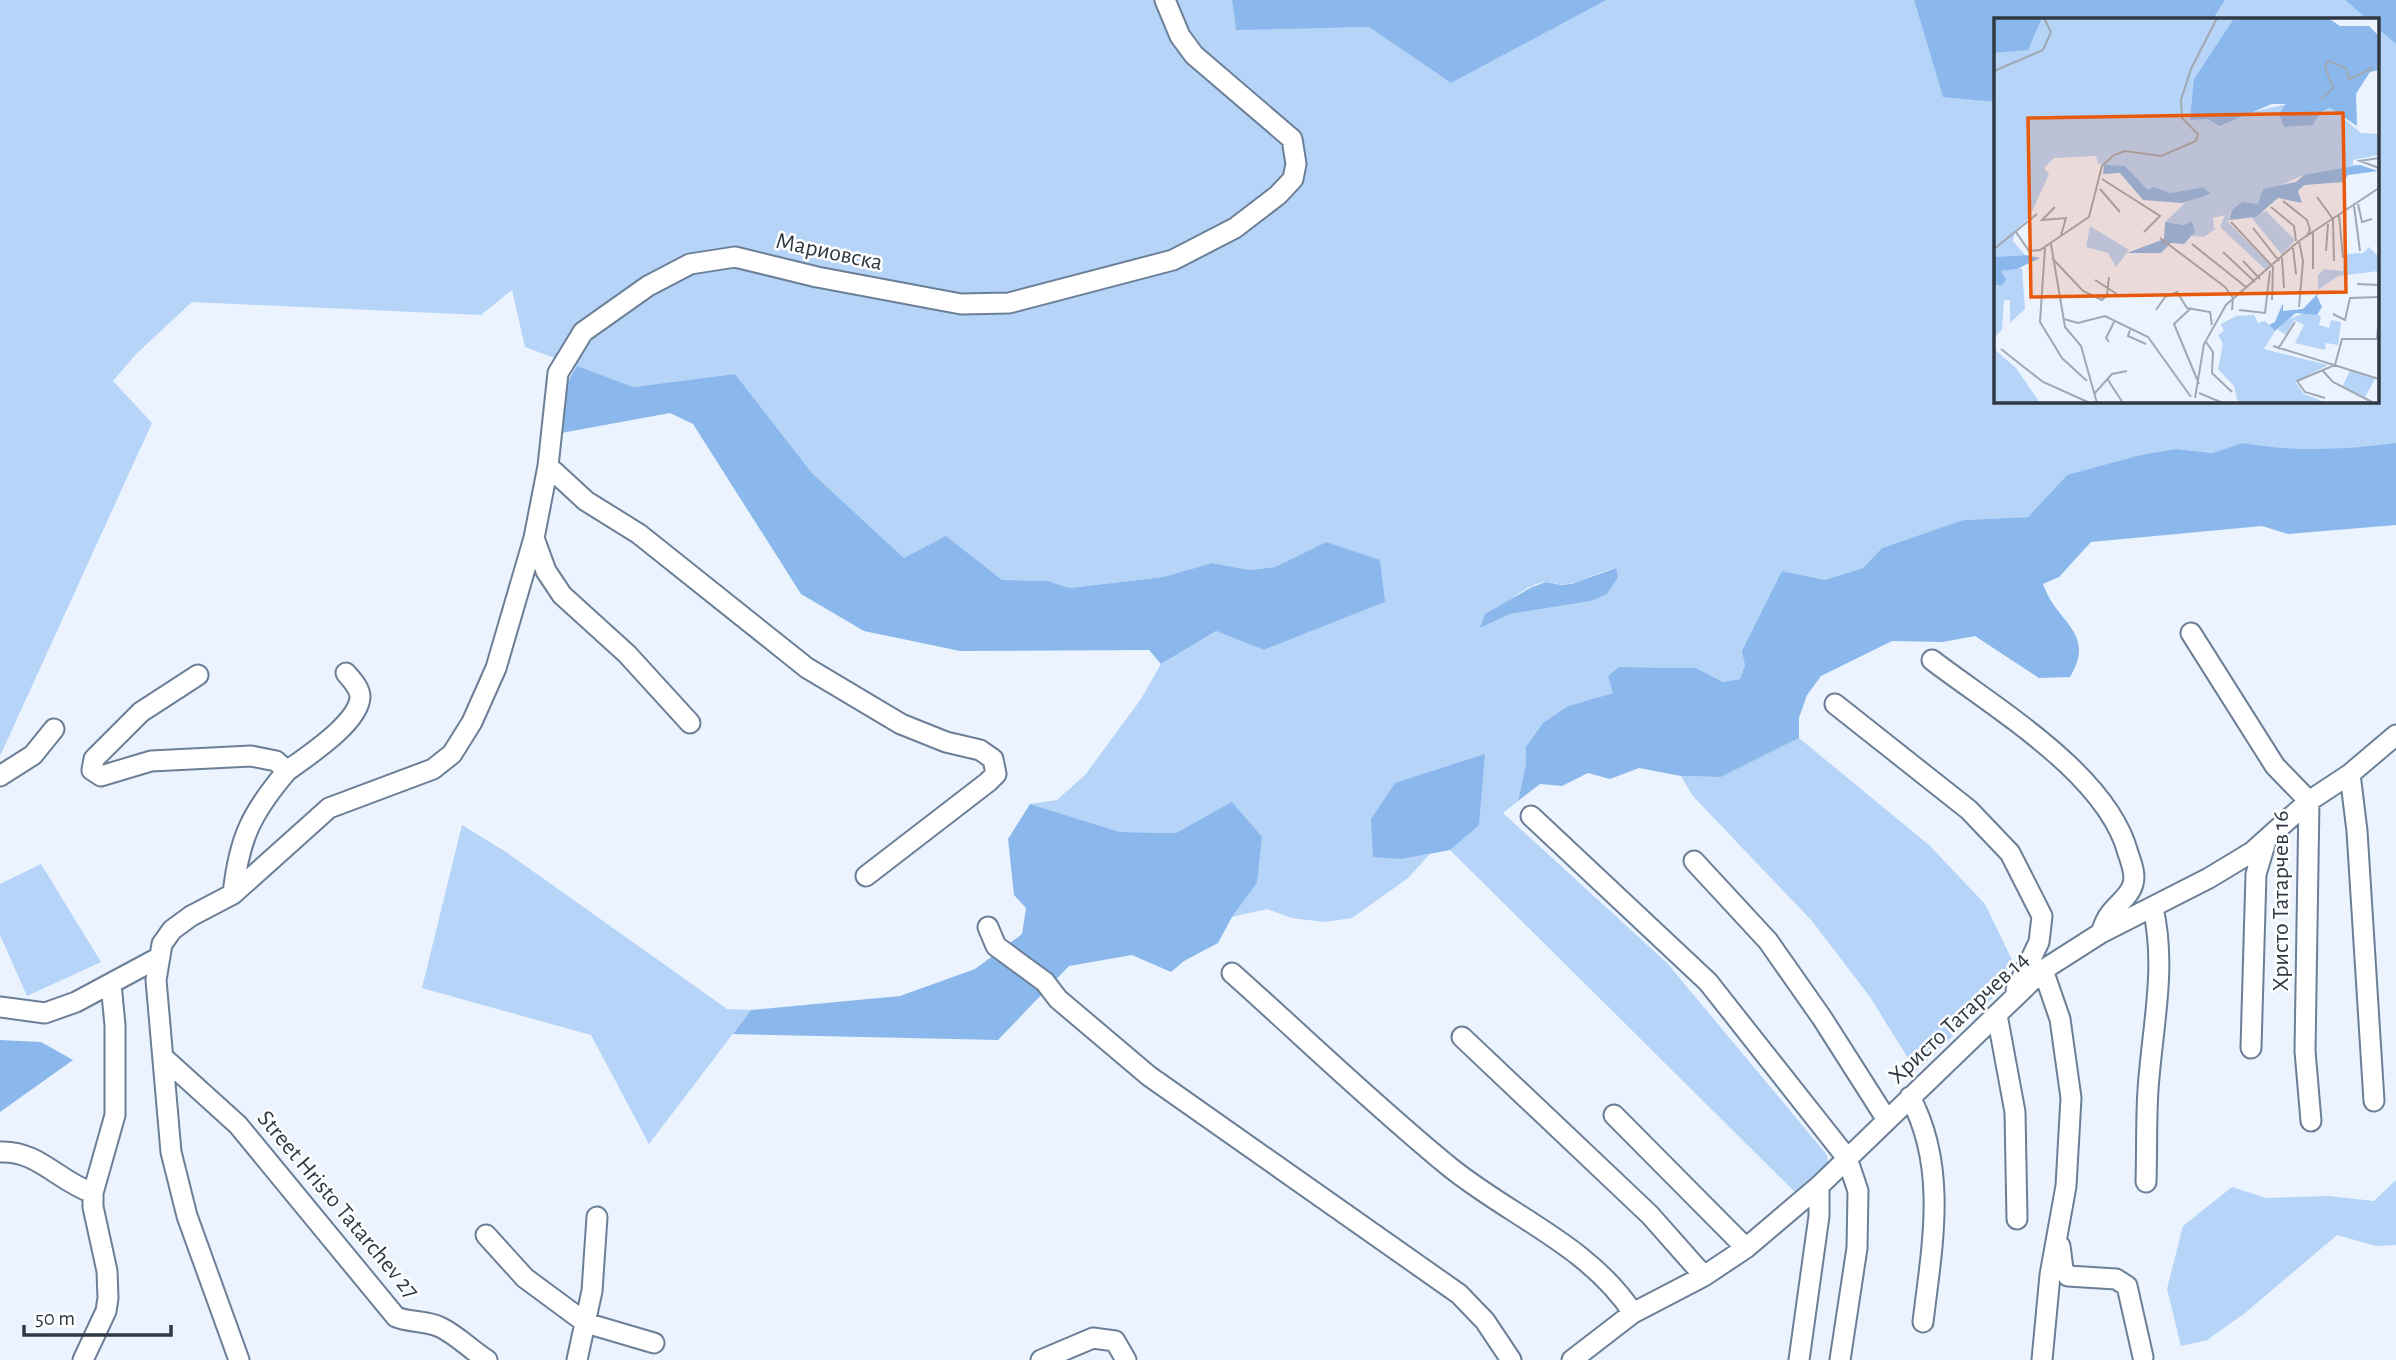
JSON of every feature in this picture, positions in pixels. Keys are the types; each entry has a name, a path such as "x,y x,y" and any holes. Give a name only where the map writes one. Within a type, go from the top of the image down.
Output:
{"street":[{"name":"Мариовска","path":"233,894 329,808 433,769 452,754 472,722 496,668 534,538 548,466 558,373 568,351 583,332 648,286 690,264 735,257 817,278 961,304 1009,303 1173,260 1258,213 1293,179 1296,164 1292,139 1195,55 1180,36 1165,0"},
{"path":"548,466 586,501 639,534 827,680 901,724 946,742 980,750 993,759 996,774 988,782 866,876"},
{"path":"534,538 546,571 562,595 627,654 690,723"},
{"name":"Христо Татарчев 16","path":"2191,634 2275,766 2309,801 2305,1051 2311,1121"},
{"path":"1932,660 2068,764 2095,789 2111,811 2127,848 2133,870 2133,885 2109,915 2101,933"},
{"path":"239,1360 184,1205 171,1152 156,980 158,958 162,944 172,930 191,916 233,894 236,863 246,829 264,798 287,771 347,723 360,697 357,686 346,673"},
{"path":"198,675 132,721 94,759 93,772 101,776 150,761 251,756 275,761 287,771"},
{"path":"1835,704 1969,810 2010,853 2042,916 2039,942 2013,997"},
{"path":"0,776 33,755 54,729"},
{"name":"Христо Татарчев 14","path":"1572,1360 1633,1313 1704,1276 1746,1248 1819,1186 2043,970 2101,933 2208,878 2266,841 2309,801 2350,774 2396,735"},
{"path":"2350,774 2357,831 2374,1101"},
{"path":"1531,816 1708,982 1847,1158 1858,1191 1857,1248 1840,1360"},
{"path":"2251,1048 2250,976 2256,874 2266,841"},
{"path":"1694,862 1768,942 1822,1018 1887,1120"},
{"path":"2146,1182 2148,1090 2161,954 2153,908"},
{"path":"988,927 996,946 1045,982 1067,1007 1149,1076 1459,1294 1485,1321 1511,1360"},
{"path":"0,1007 46,1013 76,1002 158,958"},
{"path":"2042,1360 2050,1275 2060,1220 2070,1130 2070,1076 2060,1019 2043,970"},
{"path":"1232,973 1451,1168 1594,1266 1618,1290 1633,1313"},
{"path":"83,1360 108,1298 107,1271 93,1208 93,1193 114,1115 115,1025 110,984"},
{"path":"1997,1015 2015,1112 2017,1219"},
{"path":"1462,1037 1650,1215 1704,1276"},
{"name":"Street Hristo Tatarchev 27","path":"164,1058 192,1087 221,1107 238,1125 396,1317 405,1321 422,1320 443,1328 487,1360"},
{"path":"1910,1097 1923,1124 1935,1178 1934,1229 1923,1322"},
{"path":"1614,1115 1746,1248"},
{"path":"0,1152 24,1153 74,1187 93,1193"},
{"path":"1799,1360 1819,1216 1819,1186"},
{"path":"577,1360 592,1291 597,1217"},
{"path":"2060,1220 2061,1261 2068,1276 2116,1279 2127,1286 2143,1357"},
{"path":"486,1235 525,1278 586,1323 654,1343"},
{"path":"1041,1360 1100,1337 1115,1341 1126,1360"}],"shaded area":[{"path":"0,0 1232,0 1236,29 1369,27 1451,83 1579,10 1604,0 1914,0 1943,96 1994,102 1994,402 2378,402 2378,29 2396,44 2396,443 2349,450 2271,449 2242,443 2212,453 2176,449 2067,475 2028,517 1963,520 1882,548 1863,568 1825,580 1782,571 1740,679 1723,682 1696,668 1619,667 1613,693 1568,706 1526,747 1526,764 1518,801 1503,813 1667,963 1827,1155 1828,1163 1795,1192 1450,850 1470,830 1440,770 1395,784 1402,859 1430,854 1408,878 1352,918 1324,922 1292,918 1267,909 1232,917 1257,883 1232,803 1176,833 1120,832 1030,804 1057,800 1085,775 1141,699 1161,664 1216,631 1264,650 1385,602 1326,542 1275,567 1249,570 1212,563 1163,577 1070,588 1048,581 1002,580 904,558 812,473 735,374 633,387 525,347 512,290 481,315 192,302 137,353 113,381 152,423 0,756","holes":["1615,568 1599,595 1591,601 1510,614 1480,628 1511,599 1529,587 1547,582 1569,584"]},
{"path":"1232,0 1606,0 1451,83 1369,27 1236,30"},
{"path":"1914,0 2225,0 2214,18 1994,18 1994,102 1943,97"},
{"path":"2225,0 2345,0 2366,18 2214,18"},
{"path":"2345,0 2396,0 2396,44 2378,29 2378,18 2366,18"},
{"path":"577,366 633,387 735,374 812,473 904,558 946,536 1002,580 1048,581 1070,588 1163,577 1212,563 1249,570 1275,567 1326,542 1380,560 1385,602 1264,650 1216,631 1161,664 1149,650 960,651 864,631 801,594 693,424 670,413 561,433 566,390"},
{"path":"2242,443 2319,449 2396,443 2396,525 2288,534 2262,526 2091,542 2059,577 2043,584 2056,609 2077,638 2077,662 2070,677 2039,678 1975,636 1943,642 1892,641 1821,676 1807,695 1799,718 1799,738 1721,777 1681,776 1639,768 1610,779 1588,773 1562,786 1540,784 1518,801 1526,764 1526,747 1543,723 1568,706 1613,693 1608,676 1619,667 1696,668 1723,682 1740,679 1745,665 1742,651 1782,571 1825,580 1863,568 1882,548 1963,520 2028,517 2067,475 2141,455 2176,449 2212,453"},
{"path":"1616,568 1618,577 1607,594 1591,601 1510,614 1480,628 1485,614 1532,587 1546,582 1571,584"},
{"path":"1799,738 1929,845 1985,904 2012,960 1999,992 1916,1071 1870,997 1812,921 1692,795 1681,776 1721,777"},
{"path":"1485,754 1479,825 1450,850 1402,859 1373,857 1371,819 1395,783"},
{"path":"1232,802 1262,837 1257,883 1232,917 1218,943 1184,961 1171,972 1132,955 1069,966 998,1040 733,1034 751,1010 900,996 975,969 1022,934 1026,908 1014,895 1008,839 1030,804 1120,832 1176,833"},
{"path":"462,825 506,852 727,1009 751,1010 649,1144 591,1035 422,988"},
{"path":"41,864 101,962 27,996 0,935 0,884"},
{"path":"0,1040 41,1042 73,1060 0,1112"},
{"path":"2396,1180 2396,1245 2376,1246 2337,1235 2245,1313 2207,1340 2181,1346 2167,1289 2183,1226 2232,1187 2266,1198 2329,1196 2374,1201"}]}
